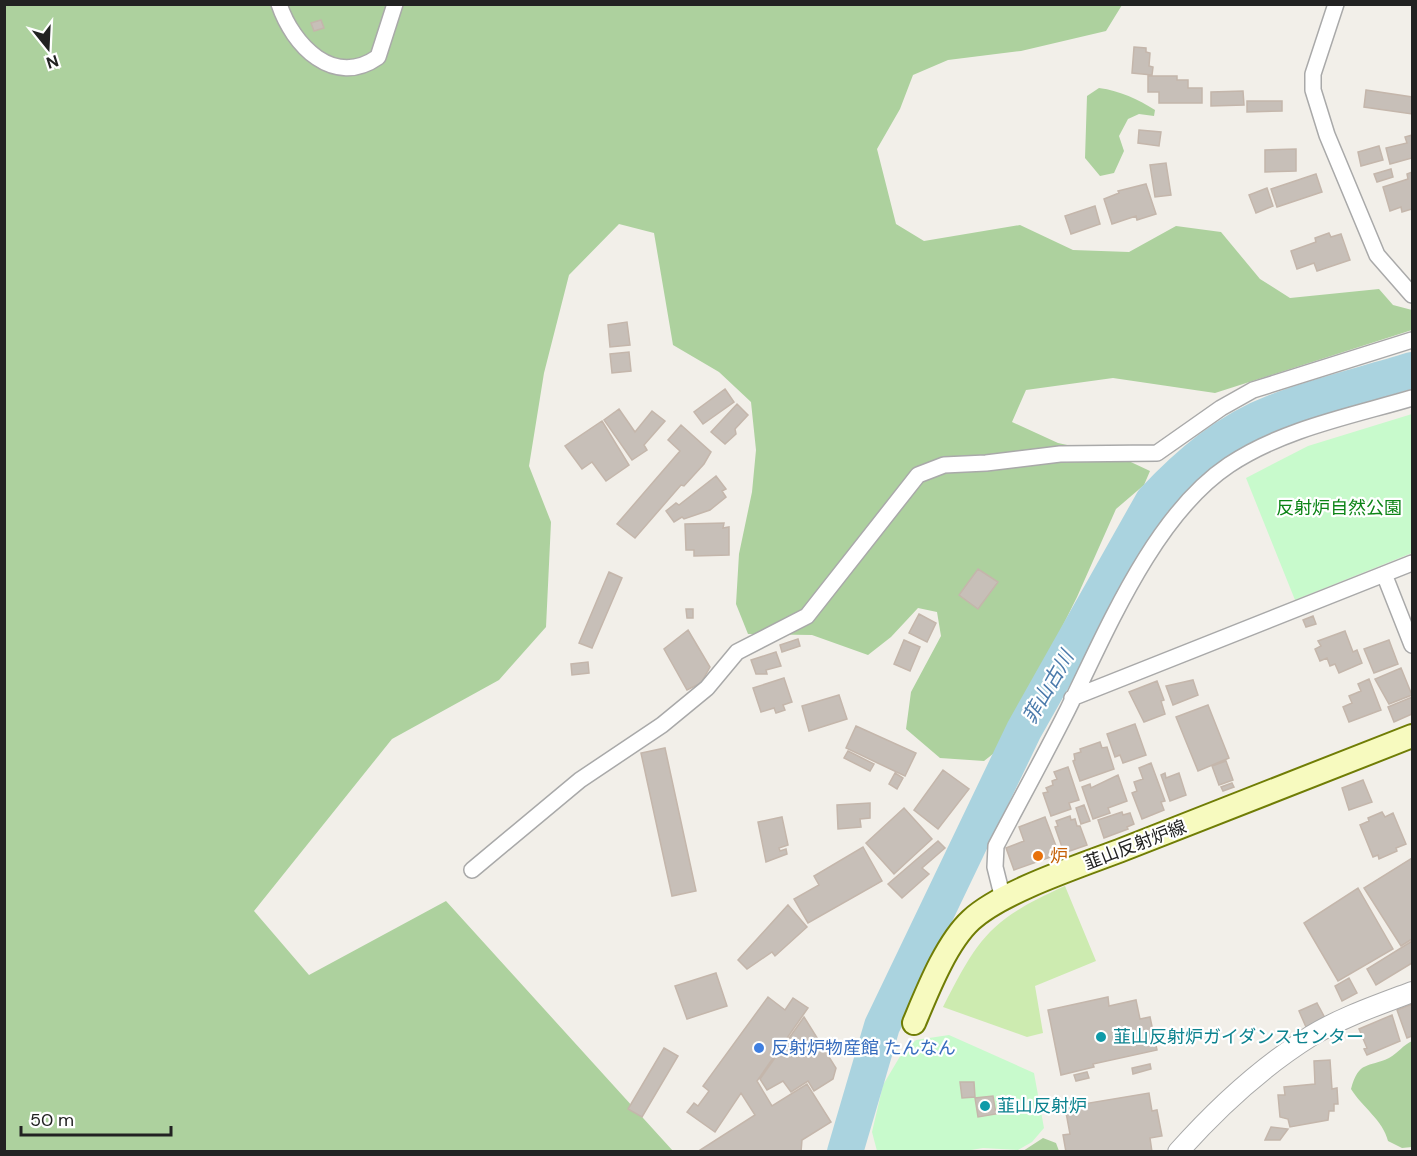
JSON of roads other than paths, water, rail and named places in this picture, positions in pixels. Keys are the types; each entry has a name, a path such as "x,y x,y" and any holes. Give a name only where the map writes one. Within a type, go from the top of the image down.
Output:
{"main road":[{"name":"韮山反射炉線","path":"914,1023 930,984 965,927 984,910 1003,899 1413,735"}],"street":[{"path":"279,4 290,30 309,53 334,66 348,68 360,66 378,57 395,4"},
{"path":"1336,4 1313,74 1313,90 1327,135 1377,255 1413,295"},
{"path":"472,870 580,780 662,725 707,688 737,652 807,616 918,475 944,465 986,463 1060,454 1157,453 1221,408 1253,390 1413,340"},
{"path":"1003,899 995,867 996,846 1127,591 1184,503 1203,484 1230,464 1280,438 1413,398"},
{"path":"1072,698 1413,562"},
{"path":"1384,574 1413,645"},
{"path":"1178,1152 1210,1116 1273,1062 1334,1024 1413,992"}],"waterway":[{"name":"菲山古川","path":"845,1152 882,1026 1024,730 1153,501 1209,449 1257,419 1309,400 1412,370"}],"place":[{"name":"炉","path":"1038,856"},
{"name":"韮山反射炉ガイダンスセンター","path":"1101,1037"},
{"name":"反射炉物産館 たんなん","path":"759,1048"},
{"name":"韮山反射炉","path":"985,1106"}],"park label":[{"name":"反射炉自然公園","path":"1339,508"}]}
